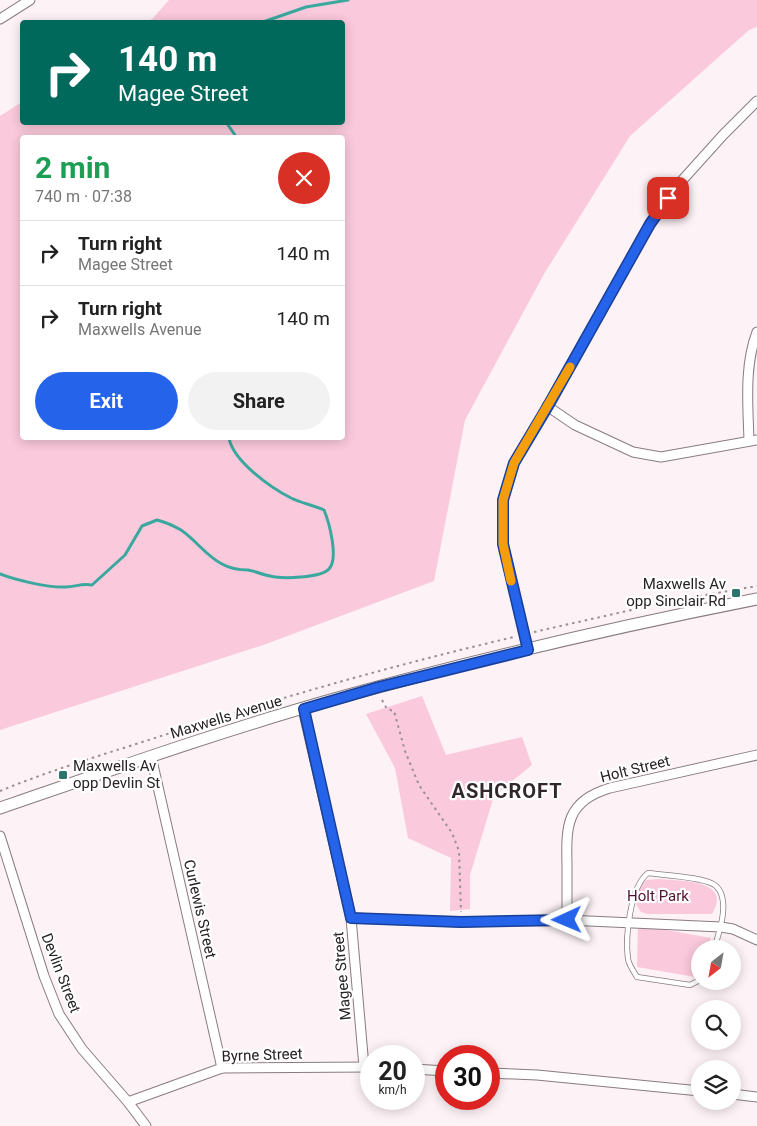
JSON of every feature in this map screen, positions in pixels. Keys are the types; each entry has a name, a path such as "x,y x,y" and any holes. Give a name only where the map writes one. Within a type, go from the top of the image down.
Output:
{"street":[{"path":"0,19 30,0"},
{"path":"528,650 503,544 503,500 514,463 650,224 678,185 722,135 757,101"},
{"path":"548,406 575,425 633,452 661,458 753,441 747,387 752,344 757,332"},
{"name":"Maxwells Avenue","path":"0,808 151,756 379,687 642,622 757,599"},
{"name":"Magee Street","path":"304,709 351,918 365,1045"},
{"name":"Curlewis Street","path":"151,756 222,1068"},
{"name":"Holt Street","path":"567,920 566,832 573,812 581,802 599,791 610,788 757,756"},
{"name":"Devlin Street","path":"0,836 44,976 59,1014 82,1049 146,1126"},
{"path":"351,918 461,922 628,921 721,926 733,929 757,940"},
{"name":"Byrne Street","path":"128,1102 222,1068 360,1067"},
{"path":"500,1073 536,1075 691,1090"},
{"path":"741,1095 757,1096"}],"lane":[{"path":"691,984 637,977 628,961 628,921 636,888 641,878 648,873 705,880 717,886 723,899 721,926 717,940"}],"path":[{"path":"382,700 387,709 394,710 405,751 419,785 452,833 459,851 461,922"}],"green space":[{"path":"169,0 757,0 757,27 749,30 630,136 544,274 465,420 434,581 266,644 0,730 0,116 20,103 20,125 345,125 345,20 150,20"},
{"path":"422,696 446,755 522,737 532,765 494,796 470,875 470,909 450,911 451,858 408,838 395,768 366,714"},
{"name":"Holt Park","path":"659,879 690,882 710,888 716,894 717,903 712,914 648,914 641,912 636,904 640,887 646,880"},
{"path":"638,925 711,938 710,940 691,940 691,976 637,967"}],"waterway":[{"path":"269,20 306,7 348,0"},
{"path":"228,125 235,135"},
{"path":"0,574 50,586 92,585 125,555 142,526 157,520 181,530 211,557 232,568 276,577 301,577 325,572 332,564 333,549 324,510 291,498 273,488 245,464 232,447 230,440"}],"slow traffic":[{"path":"511,581 503,544 503,500 514,463 570,367"}],"place":[{"name":"Maxwells Av opp Sinclair Rd","path":"736,593"},
{"name":"Maxwells Av opp Devlin St","path":"63,775"}],"district":[{"name":"ASHCROFT","path":"507,791"}],"route":[{"path":"567,920 461,922 351,918 304,709 379,687 528,650 503,544 503,500 514,463 650,224 668,198"}]}
